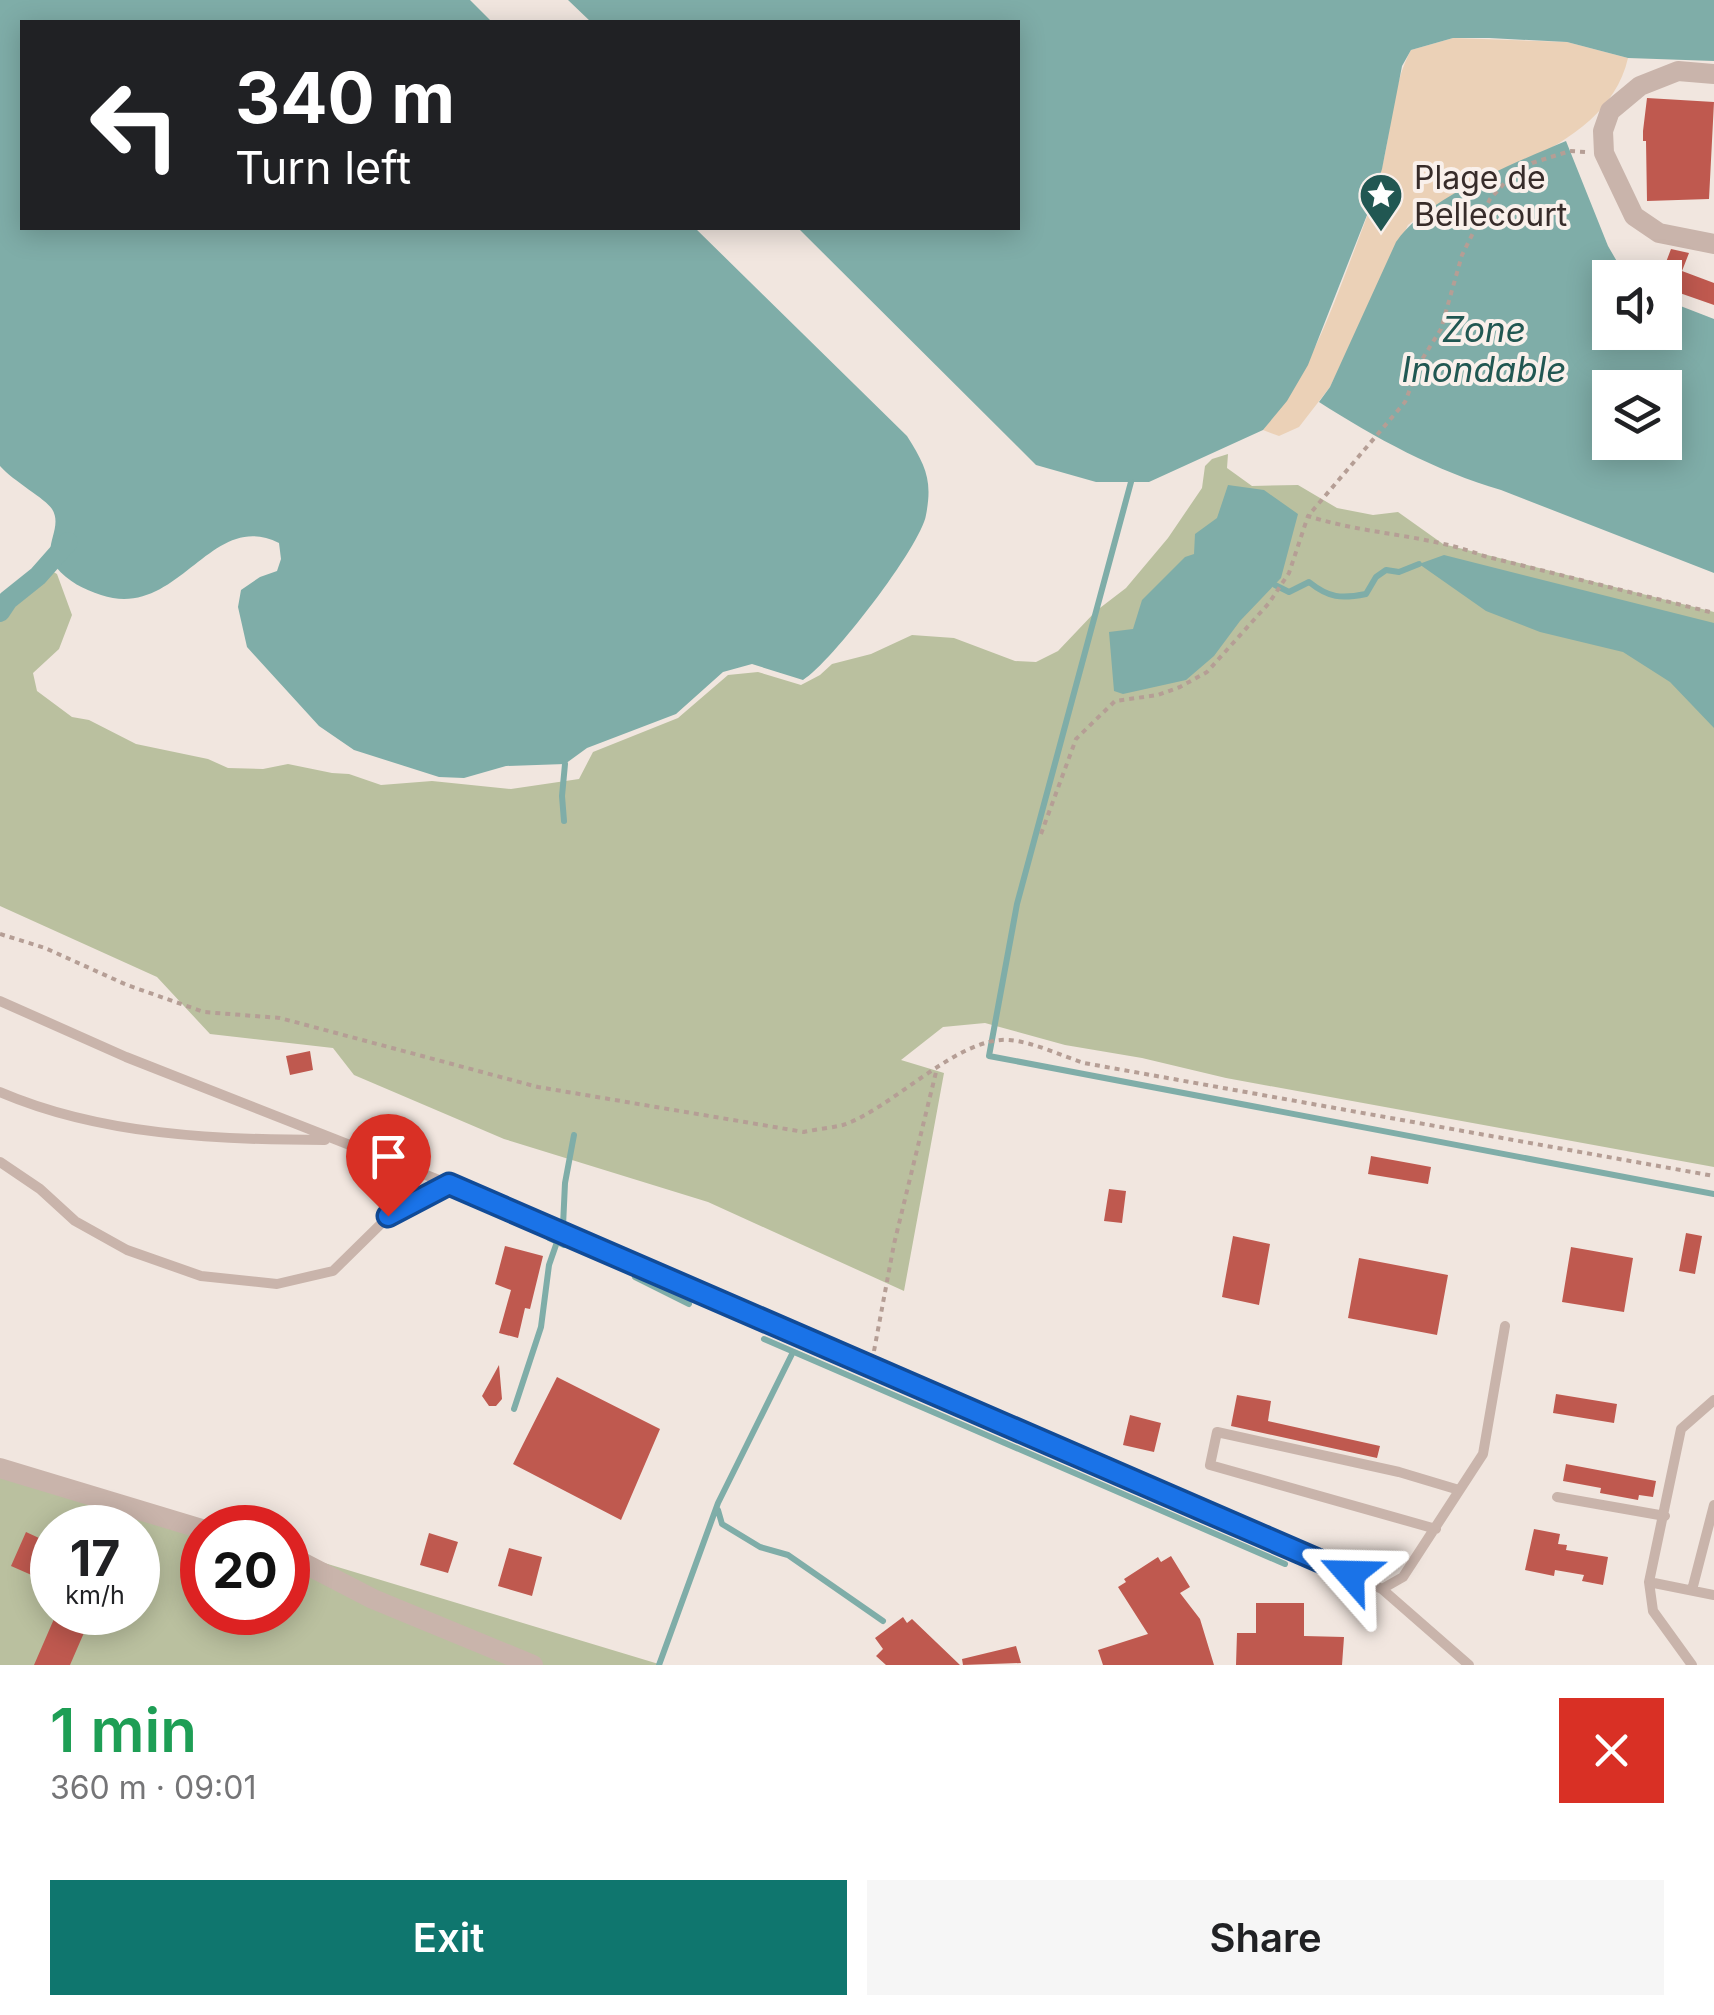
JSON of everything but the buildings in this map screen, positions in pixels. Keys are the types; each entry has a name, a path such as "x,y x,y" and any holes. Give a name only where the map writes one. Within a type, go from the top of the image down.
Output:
{"street":[{"path":"1714,74 1678,72 1640,86 1610,111 1604,131 1604,153 1634,216 1659,233 1714,244"},
{"path":"0,1468 180,1522"},
{"path":"310,1566 373,1598 533,1665"}],"lane":[{"path":"0,1000 126,1057 449,1184 1382,1589 1469,1665"},
{"path":"0,1092 39,1108 96,1121 254,1140 331,1140"},
{"path":"0,1162 40,1189 74,1221 127,1250 201,1276 277,1284 333,1271 388,1216 449,1184"},
{"path":"1382,1589 1402,1576 1483,1454 1505,1326"},
{"path":"1692,1665 1654,1611 1650,1582 1681,1429 1714,1400"},
{"path":"1436,1529 1210,1465 1216,1432 1399,1472 1459,1490"},
{"path":"1557,1497 1665,1516"},
{"path":"1692,1590 1714,1504"},
{"path":"1650,1582 1714,1595"}],"path":[{"path":"1041,834 1076,738 1115,700 1158,695 1180,688 1206,672 1269,603 1289,573 1308,516 1405,402 1441,329 1462,255 1490,199 1510,177 1532,163 1570,152 1604,153"},
{"path":"1308,516 1339,526 1451,543 1484,556 1714,613"},
{"path":"0,934 46,948 127,985 204,1012 280,1018 538,1086 804,1132 844,1124 890,1100 937,1068 985,1045 1012,1040 1084,1063 1714,1176"},
{"path":"871,1366 894,1244 937,1068"}],"green space":[{"path":"1228,454 1227,468 1252,486 1298,485 1337,508 1373,515 1398,512 1443,544 1714,612 1714,1167 1226,1078 1065,1045 985,1023 943,1027 901,1060 944,1073 904,1291 708,1202 504,1139 354,1075 333,1048 210,1034 157,977 0,906 0,599 41,565 57,574 72,615 59,649 33,673 37,691 72,717 89,720 136,744 208,759 228,768 263,769 288,764 349,774 381,785 432,781 511,789 579,779 593,752 678,718 728,675 758,672 801,685 832,664 871,654 912,635 954,638 1015,661 1036,662 1058,651 1096,611 1126,588 1168,538 1202,488 1205,466"},
{"path":"0,1460 134,1505 30,1505 30,1635 160,1635 160,1514 180,1521 180,1635 310,1635 310,1559 662,1665 0,1665"}],"sand":[{"name":"Plage de Bellecourt","path":"1453,38 1567,42 1628,58 1615,90 1594,117 1535,157 1436,206 1408,225 1330,387 1299,427 1279,436 1263,430 1304,370 1342,282 1375,193 1404,64 1411,50"}],"water":[{"path":"0,0 470,0 490,20 20,20 20,230 697,230 907,436 923,464 929,492 926,515 909,551 853,628 803,680 752,664 723,672 676,714 587,748 565,764 506,766 464,778 439,777 354,750 319,726 247,647 238,607 241,590 277,571 281,559 279,543 255,536 233,540 152,593 128,599 101,595 61,572 50,553 55,523 52,509 0,466"},
{"path":"568,0 1714,0 1714,61 1628,58 1567,42 1489,38 1453,38 1411,50 1402,66 1382,169 1369,210 1308,365 1287,401 1263,430 1149,482 1096,482 1036,465 800,230 1020,230 1020,20 589,20"},
{"name":"Zone Inondable","path":"1566,141 1616,260 1592,260 1592,350 1682,350 1682,307 1714,319 1714,573 1453,473 1384,441 1319,402 1330,387 1396,242 1428,210 1498,171"},
{"path":"1228,485 1264,490 1298,514 1281,578 1240,621 1214,656 1186,680 1123,694 1114,691 1109,632 1133,629 1142,600 1185,557 1194,554 1195,534 1217,518"},
{"path":"1444,555 1714,623 1714,728 1670,682 1623,652 1540,632 1486,611 1419,564"}],"waterway":[{"path":"1131,482 1017,904 989,1056 1714,1194"},
{"path":"0,612 68,542"},
{"path":"1275,585 1289,592 1309,582 1329,594 1357,596 1366,594 1376,577 1386,570 1399,572 1419,564"},
{"path":"564,821 565,764"},
{"path":"563,1226 565,1183 574,1135"},
{"path":"549,1238 564,1245"},
{"path":"514,1409 541,1327 549,1265 557,1242"},
{"path":"635,1277 689,1304"},
{"path":"764,1339 1285,1564"},
{"path":"659,1665 718,1503 792,1354"},
{"path":"718,1510 722,1524 760,1547 788,1555 883,1621"}],"place":[{"name":"Plage de Bellecourt","path":"1381,233"}],"route":[{"path":"388,1216 449,1184 1350,1574"}]}
